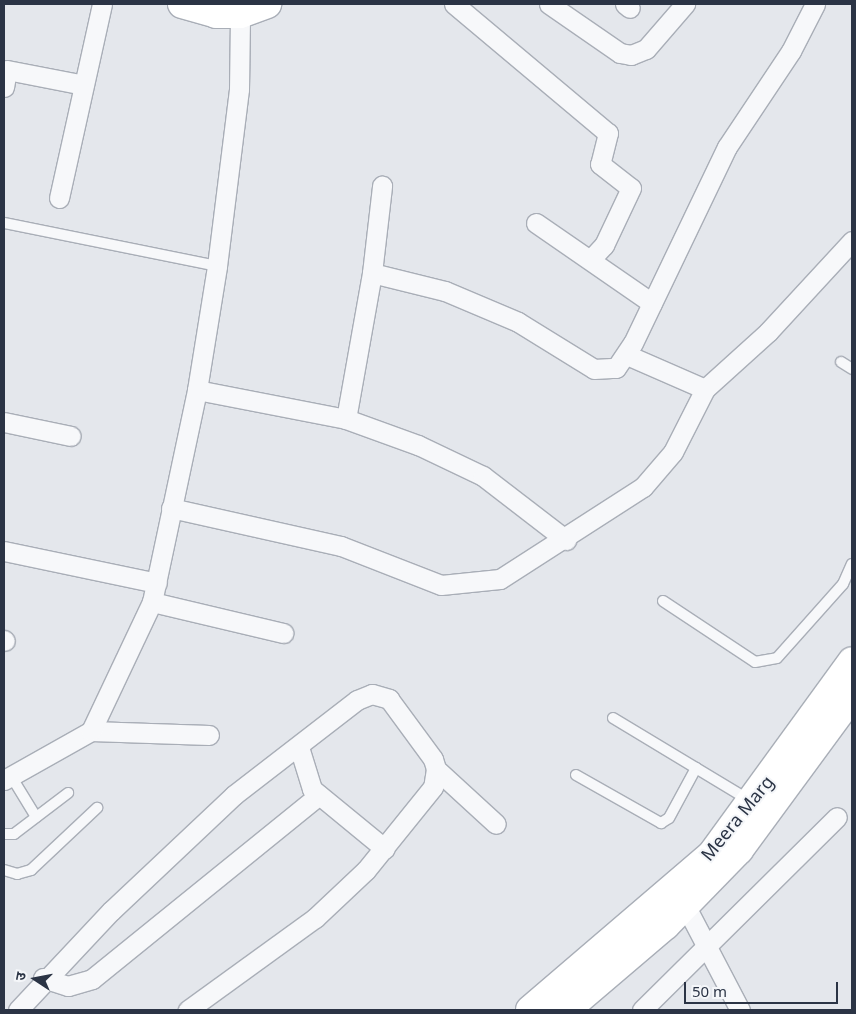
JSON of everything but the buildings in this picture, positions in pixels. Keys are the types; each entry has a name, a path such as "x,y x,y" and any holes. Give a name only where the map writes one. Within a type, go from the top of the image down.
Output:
{"main road":[{"path":"182,4 216,14 240,14 267,4"},
{"name":"Meera Marg","path":"530,1010 712,854 752,802 852,662"},
{"name":"Meera Marg","path":"566,1010 685,906 739,850 852,696"}],"street":[{"path":"59,198 102,4"},
{"path":"454,4 608,133 600,164 631,188 604,245 592,258"},
{"path":"549,4 620,53 631,55 646,49 685,4"},
{"path":"372,273 445,291 518,322 594,369 616,368 627,355 727,148 816,4"},
{"path":"91,731 152,602 198,390 217,266 238,89 240,14"},
{"path":"4,87 8,70 84,85"},
{"path":"346,419 372,273 382,186"},
{"path":"536,223 592,258 652,303"},
{"path":"171,508 341,546 408,574 458,586 500,579 566,540 643,487 673,452 705,389 768,332 852,241"},
{"path":"627,355 705,389"},
{"path":"198,390 346,419 483,476 566,540"},
{"path":"4,422 71,436"},
{"path":"4,551 157,583"},
{"path":"152,602 283,633"},
{"path":"18,1010 44,978 234,795 299,747 357,700 372,694 389,700 436,769 496,824"},
{"path":"7,778 91,731 210,735"},
{"path":"299,747 312,789 385,849"},
{"path":"188,1010 315,918 385,849 433,787 436,769"},
{"path":"44,978 68,986 92,979 319,795"},
{"path":"642,1010 836,817"},
{"path":"685,906 708,944 740,1010"}],"lane":[{"path":"4,223 217,266"},
{"path":"841,362 852,368"},
{"path":"663,601 755,662 777,658 843,584 852,564"},
{"path":"613,718 752,802"},
{"path":"576,775 661,823 669,818 696,768"},
{"path":"7,778 36,817"},
{"path":"4,834 14,834 68,793"},
{"path":"4,870 17,874 31,870 97,808"}]}
